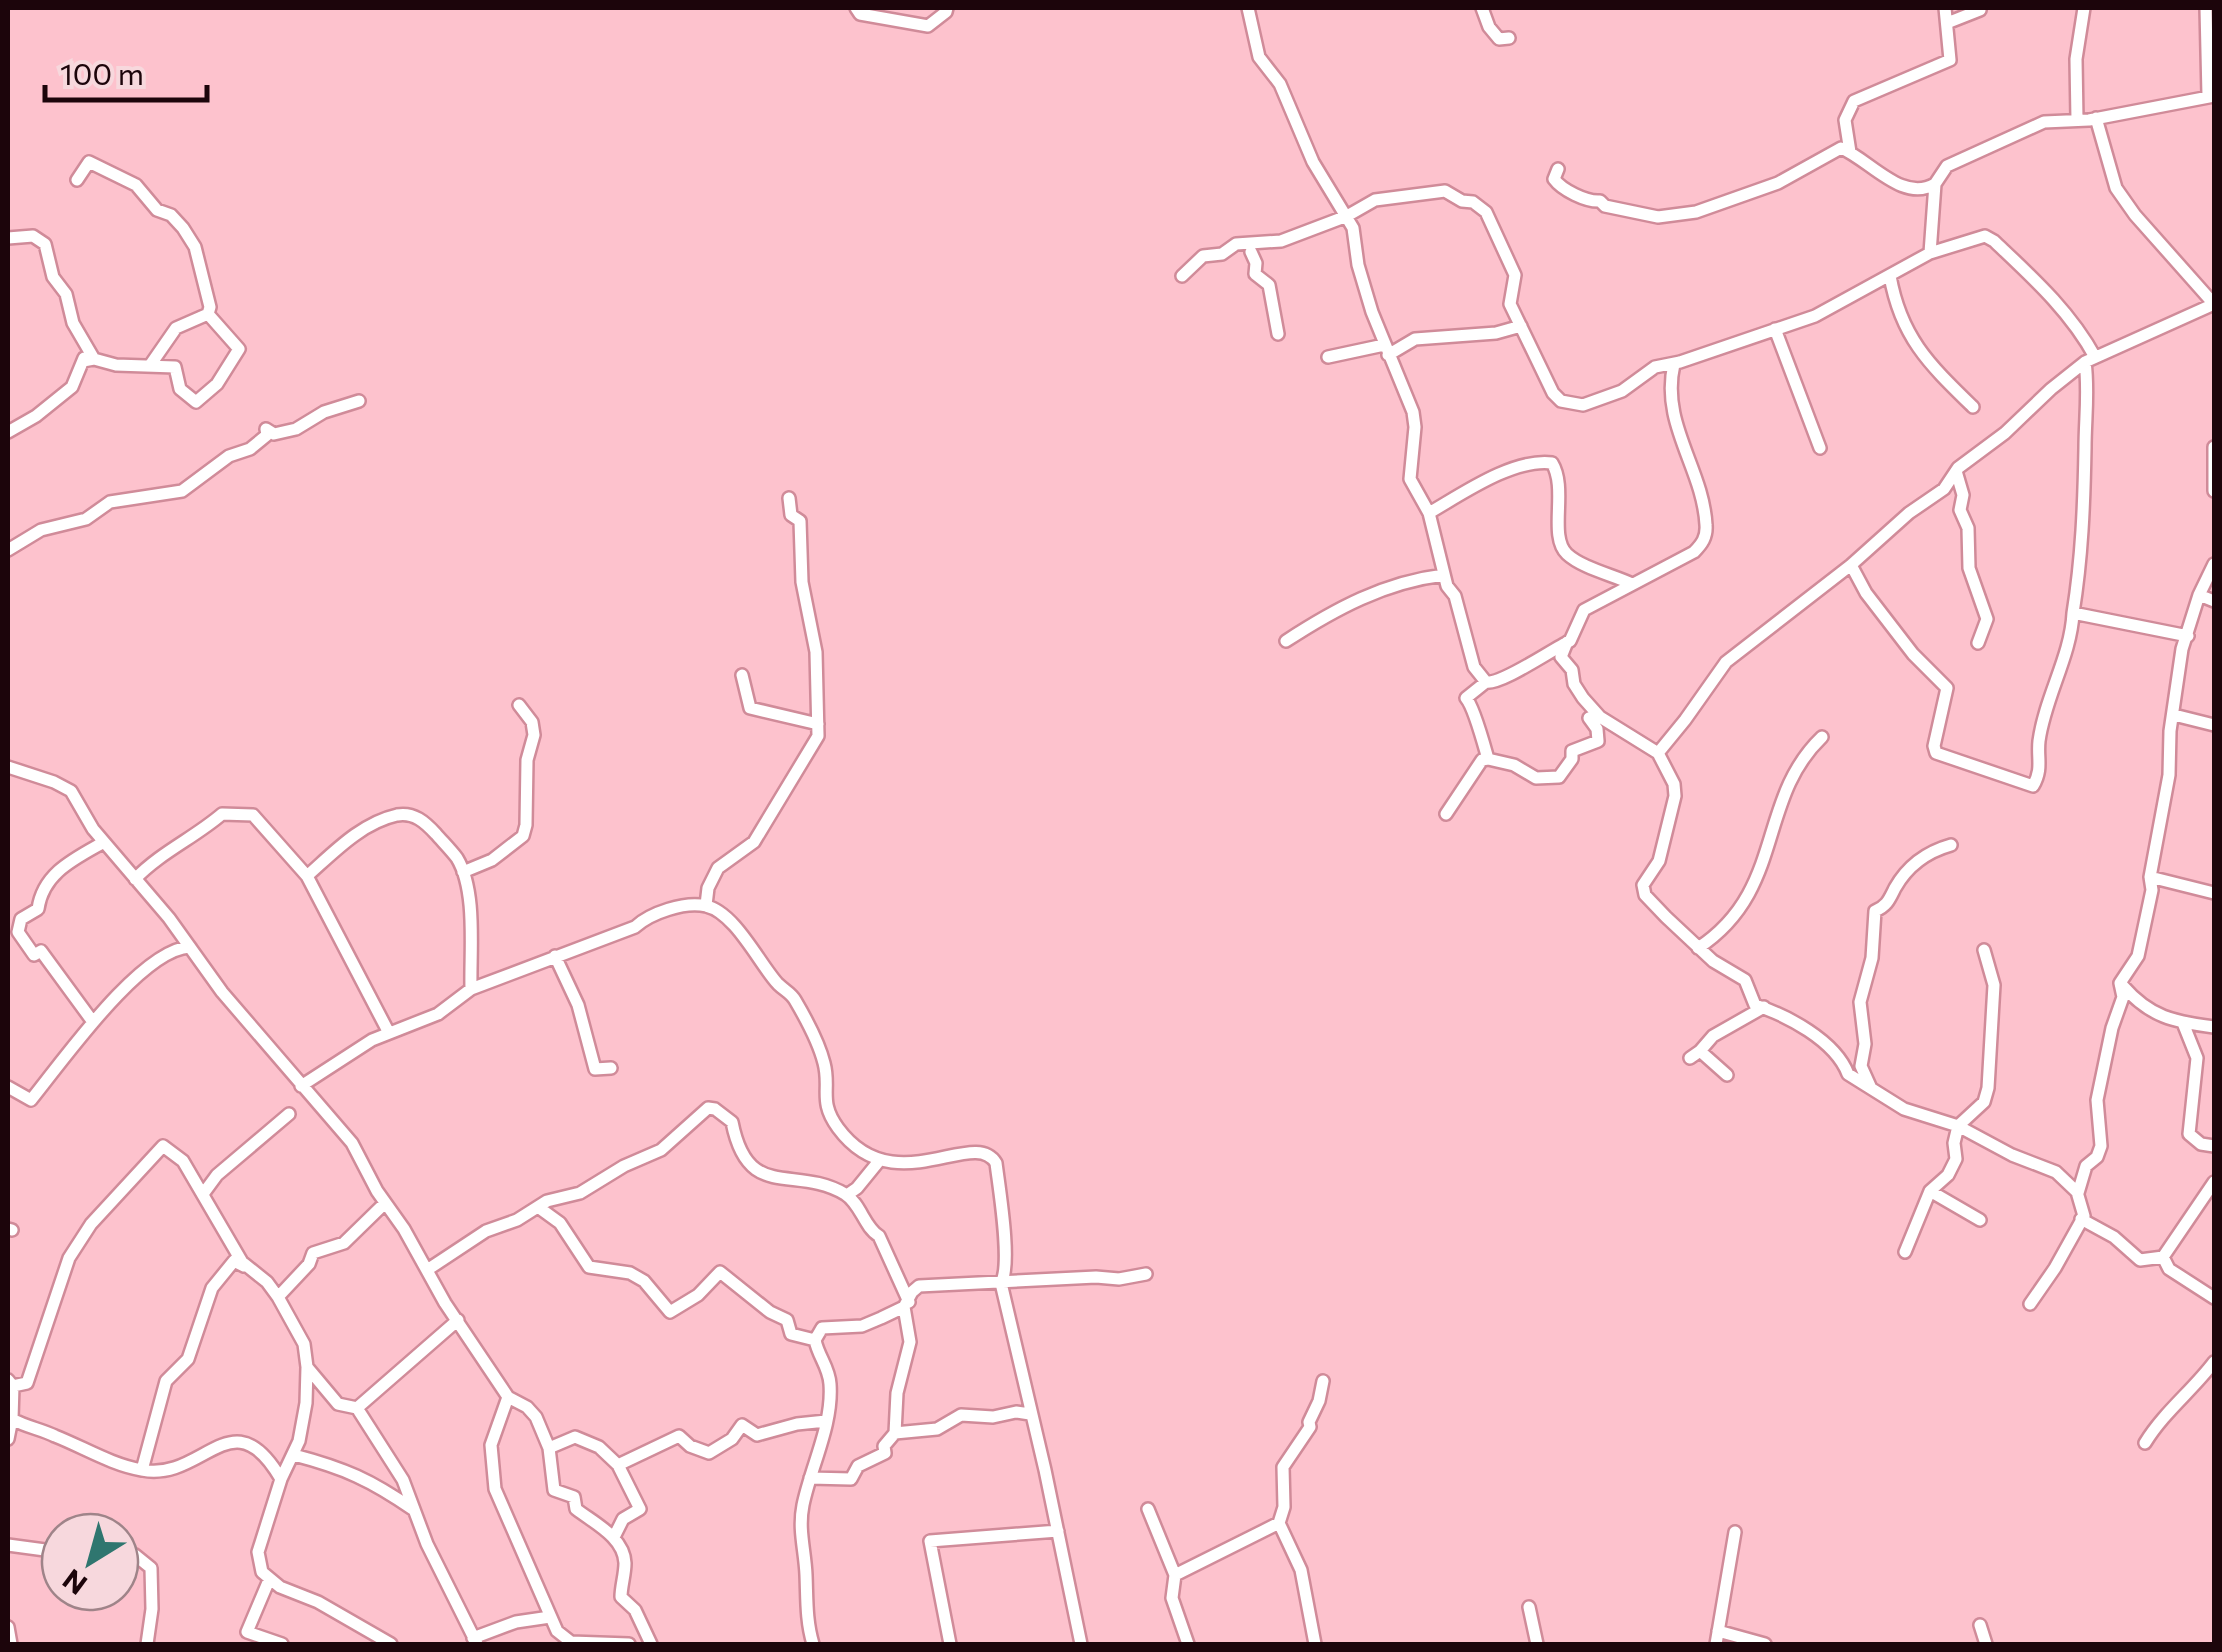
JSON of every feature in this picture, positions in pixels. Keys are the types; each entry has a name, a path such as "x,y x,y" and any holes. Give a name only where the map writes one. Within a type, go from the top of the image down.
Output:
{"street":[{"path":"856,8 860,14 928,26 947,8"},
{"path":"1248,8 1259,57 1280,84 1313,162 1353,228 1358,265 1386,350 1414,412 1410,479 1430,512 1444,574 1455,596 1474,667 1486,682 1503,680 1567,642 1584,610 1694,552 1705,536 1703,504 1670,398 1674,364"},
{"path":"1482,8 1494,35 1509,38"},
{"path":"1850,152 1845,120 1854,101 1950,60 1945,8"},
{"path":"2076,120 2076,59 2084,8"},
{"path":"1930,253 1935,184 1947,166 2044,122 2096,118 2211,96 2206,8"},
{"path":"1947,23 1980,10"},
{"path":"1658,753 1726,662 1944,489 1956,471 2090,360 2214,304 2116,188 2096,118"},
{"path":"1558,169 1554,179 1562,188 1605,206 1658,217 1696,212 1778,183 1842,148 1906,188 1935,184"},
{"path":"77,180 89,162 128,180 145,192 157,210 171,215 196,248 210,308 208,314 176,328 152,364"},
{"path":"1182,276 1208,254 1222,254 1244,242 1261,246 1347,216 1375,200 1445,191 1486,212 1515,276 1510,304 1554,393 1570,404 1583,406 1622,390 1654,367 1674,364 1815,316 1930,253 1984,236 1994,241 2083,333 2090,360 2082,560 2072,638 2062,657 2041,730 2040,772 2034,786 1936,753 1934,746 1946,688 1866,594 1851,565"},
{"path":"8,238 33,236 45,244 53,277 66,294 72,323 88,356"},
{"path":"1261,246 1255,274 1269,285 1278,334"},
{"path":"1890,276 1896,311 1920,352 1972,407"},
{"path":"88,356 132,366 175,367 180,390 196,402 208,394 239,348 208,314"},
{"path":"1328,358 1386,350 1415,339 1496,333 1521,326"},
{"path":"1775,328 1820,448"},
{"path":"8,432 36,416 72,387 88,356"},
{"path":"8,550 41,530 86,519 110,502 182,491 229,456 250,449 266,435 266,429 274,434 296,429 324,412 360,401"},
{"path":"2214,447 2214,491"},
{"path":"1430,512 1490,478 1538,462 1552,463 1560,480 1562,547 1569,556 1632,584"},
{"path":"1956,471 1963,495 1960,510 1968,528 1970,568 1987,619 1978,643"},
{"path":"706,905 712,877 726,860 754,842 818,736 816,652 802,582 800,521 792,515 790,498"},
{"path":"2078,1194 2086,1166 2098,1157 2101,1146 2097,1100 2112,1028 2123,997 2120,983 2138,956 2152,890 2150,877 2169,775 2180,661 2214,564"},
{"path":"1286,641 1332,610 1386,588 1444,574"},
{"path":"2200,595 2214,601"},
{"path":"2073,613 2188,636"},
{"path":"1567,642 1562,659 1572,670 1576,689 1600,717 1658,753 1674,784 1676,796 1659,861 1643,884 1646,895 1713,962 1742,978 1759,1008 1786,1016 1817,1037 1845,1065 1848,1074 1904,1109 1958,1126 2012,1156 2056,1172 2078,1194 2084,1216 2030,1304"},
{"path":"742,675 750,708 818,724"},
{"path":"1486,682 1466,698 1474,706 1488,760"},
{"path":"463,872 501,854 523,836 527,760 534,735 532,722 519,705"},
{"path":"2174,715 2214,725"},
{"path":"1446,814 1482,760 1514,765 1536,778 1560,778 1572,759 1572,751 1598,741 1589,718 1600,717"},
{"path":"1698,948 1720,933 1752,891 1782,810 1787,783 1802,756 1822,736"},
{"path":"8,767 66,787 104,842 222,992 352,1143 385,1203 508,1398 527,1407 536,1417 549,1448 556,1492 574,1497 576,1509 614,1537 625,1561 621,1597 635,1610 651,1644"},
{"path":"135,879 154,859 197,835 222,814 253,815 307,876 389,1033"},
{"path":"307,876 352,836 385,819 402,814 425,821 463,872 469,898 471,989"},
{"path":"93,1022 41,950 34,955 18,932 20,918 38,909 41,888 72,859 104,842"},
{"path":"1870,1086 1860,1066 1864,1044 1860,991 1872,958 1875,911 1886,906 1896,886 1923,854 1951,845"},
{"path":"2150,877 2214,893"},
{"path":"301,1086 354,1050 438,1014 471,989 634,928 654,914 706,905 727,920 759,954 781,987 793,995 825,1064 825,1107 851,1145 879,1161 923,1163 975,1150 992,1156 998,1179 1004,1256 1004,1278 1000,1283"},
{"path":"8,1087 31,1100 93,1022 156,960 178,947 190,947"},
{"path":"1905,1252 1930,1191 1948,1175 1956,1159 1958,1126 1984,1102 1988,1088 1994,985 1984,950"},
{"path":"555,956 578,1006 595,1069 611,1068"},
{"path":"2120,983 2143,1008 2183,1023 2214,1026"},
{"path":"1727,1075 1695,1055 1713,1036 1764,1007"},
{"path":"2183,1023 2198,1058 2189,1134 2201,1144 2214,1146"},
{"path":"1848,1074 1860,1066"},
{"path":"427,1270 486,1231 547,1200 580,1193 624,1166 661,1150 708,1108 714,1109 732,1122 737,1147 760,1174 786,1181 806,1179 847,1195 870,1231 879,1236 906,1305 910,1342 897,1393 896,1433 884,1446 885,1453 858,1466 851,1480 810,1478"},
{"path":"203,1194 217,1175 289,1114"},
{"path":"8,1439 12,1419 10,1383 27,1383 69,1258 91,1224 163,1146 183,1161 247,1268"},
{"path":"847,1195 879,1161"},
{"path":"2081,1219 2114,1237 2140,1260 2162,1257 2214,1182"},
{"path":"1930,1191 1980,1220"},
{"path":"278,1297 313,1254 344,1242 385,1203"},
{"path":"538,1207 560,1223 589,1266 630,1273 644,1281 670,1312 698,1295 720,1272 770,1312 787,1320 792,1334 815,1340"},
{"path":"2162,1257 2169,1269 2214,1298"},
{"path":"142,1470 166,1381 188,1358 212,1288 234,1261 267,1282 278,1297 304,1344 308,1367 306,1403 294,1455 281,1479 258,1552 262,1572 270,1580 391,1644"},
{"path":"813,1644 800,1537 810,1478 826,1421 830,1385 815,1340 822,1328 862,1326 906,1305 920,1286 1096,1276 1119,1279 1146,1274"},
{"path":"1000,1283 1081,1644"},
{"path":"357,1408 458,1320"},
{"path":"2146,1443 2167,1410 2197,1386 2214,1362"},
{"path":"308,1367 338,1404 357,1408 391,1457 427,1544 475,1641 516,1622 550,1617"},
{"path":"1315,1644 1301,1570 1279,1523 1285,1495 1283,1467 1310,1428 1308,1422 1319,1402 1323,1381"},
{"path":"508,1398 491,1445 496,1489 550,1617 562,1637 572,1642 628,1644"},
{"path":"896,1433 938,1429 961,1414 1030,1414"},
{"path":"12,1419 142,1470 172,1469 224,1442 246,1441 260,1451 281,1479"},
{"path":"618,1465 679,1436 690,1446 709,1452 732,1439 742,1425 757,1435 826,1421"},
{"path":"549,1448 576,1437 599,1448 618,1465 640,1510 623,1519 614,1537"},
{"path":"294,1455 344,1468 380,1486 414,1510"},
{"path":"1148,1509 1175,1574 1172,1598 1188,1644"},
{"path":"1175,1574 1279,1523"},
{"path":"950,1644 930,1541 1058,1532"},
{"path":"1735,1532 1717,1638 1764,1644"},
{"path":"8,1545 40,1549"},
{"path":"140,1559 151,1568 152,1609 147,1644"},
{"path":"270,1580 247,1632 282,1644"},
{"path":"1529,1607 1537,1644"},
{"path":"1980,1625 1986,1644"},
{"path":"8,1627 11,1644"}]}
